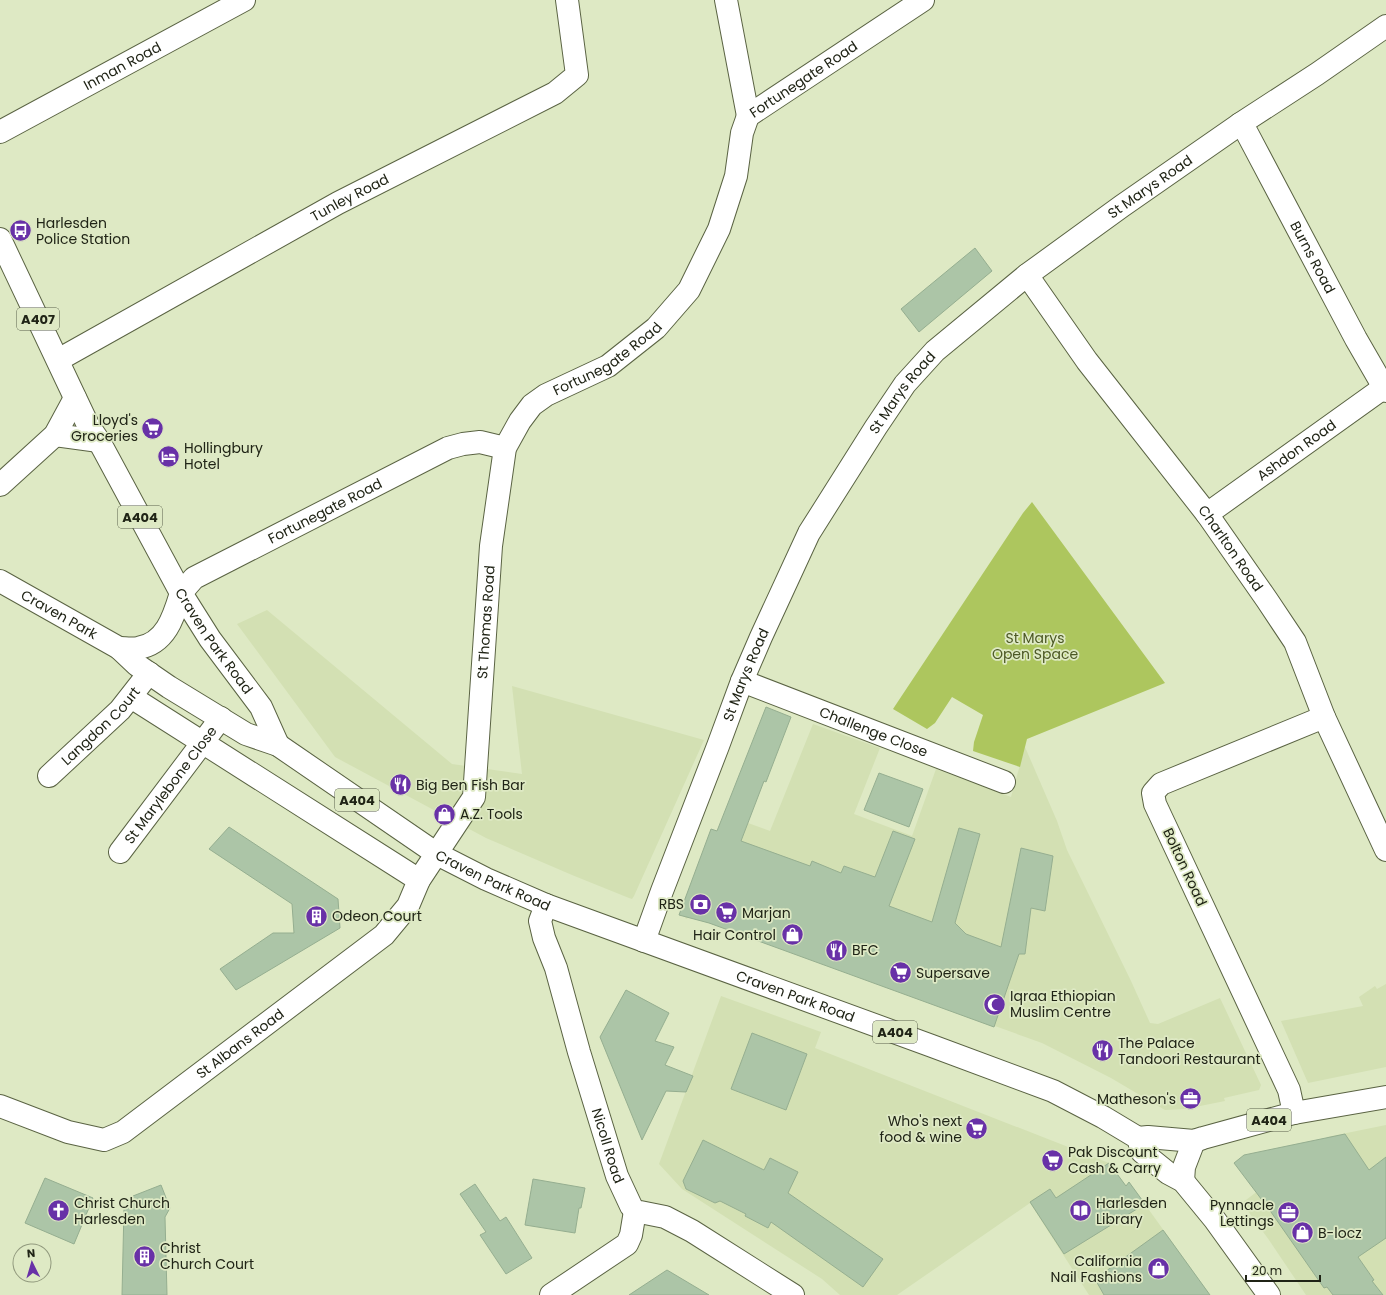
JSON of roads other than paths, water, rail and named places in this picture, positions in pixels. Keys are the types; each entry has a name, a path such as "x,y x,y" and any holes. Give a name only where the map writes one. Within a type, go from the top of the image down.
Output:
{"street":[{"name":"Inman Road","path":"0,132 244,0"},
{"name":"Tunley Road","path":"58,360 338,203 555,93 577,75 567,0"},
{"path":"726,0 748,116"},
{"name":"Fortunegate Road","path":"181,593 194,578 448,448 480,442 505,448 520,421 532,406 546,395 608,366 656,328 689,290 718,229 736,176 742,133 748,116 923,0"},
{"name":"St Marys Road","path":"644,941 742,681 761,636 809,533 905,384 935,351 1027,275 1122,206 1240,124 1317,74 1386,26"},
{"name":"Burns Road","path":"1240,124 1249,137 1356,339 1385,388"},
{"name":"A407","path":"0,239 88,425 99,441"},
{"name":"Charlton Road","path":"1027,275 1087,361 1207,514 1295,642 1324,718 1386,850"},
{"name":"Ashdon Road","path":"1207,514 1385,388"},
{"path":"0,486 55,435 75,398"},
{"path":"55,435 99,441"},
{"name":"A404","path":"99,441 181,593"},
{"name":"St Thomas Road","path":"474,797 491,546 505,448"},
{"name":"Craven Park","path":"0,581 119,648"},
{"name":"Craven Park Road","path":"119,648 139,648 153,643 166,632 174,619 181,593"},
{"name":"Craven Park Road","path":"181,593 210,639 261,707 278,745"},
{"name":"Craven Park Road","path":"119,648 137,665 149,673 246,734 278,745 437,854 486,879 546,905 904,1035 1053,1091 1103,1117 1138,1138"},
{"name":"Langdon Court","path":"49,776 120,710 149,673"},
{"name":"Challenge Close","path":"742,681 1004,782"},
{"path":"131,697 419,880"},
{"name":"St Marylebone Close","path":"120,852 221,718"},
{"name":"Bolton Road","path":"1294,1113 1289,1090 1155,804 1152,793 1161,784 1324,718"},
{"name":"St Albans Road","path":"0,1106 68,1132 104,1140 123,1132 384,935 408,906 419,880 474,797"},
{"name":"Nicoll Road","path":"546,905 540,921 544,938 556,968 579,1052 617,1176 631,1206 636,1211"},
{"name":"A404","path":"1138,1138 1148,1137 1194,1141 1294,1113 1386,1097"},
{"path":"1138,1138 1142,1152 1168,1173 1183,1181 1215,1220 1269,1295"},
{"path":"1183,1181 1184,1167 1194,1141"},
{"path":"551,1295 627,1244 631,1235 636,1211 665,1217 692,1231 793,1295"}],"place":[{"name":"Harlesden Police Station","path":"21,231"},
{"name":"Lloyd's Groceries","path":"153,428"},
{"name":"Hollingbury Hotel","path":"168,456"},
{"name":"Big Ben Fish Bar","path":"401,785"},
{"name":"A.Z. Tools","path":"445,814"},
{"name":"RBS","path":"700,904"},
{"name":"Marjan","path":"727,913"},
{"name":"Odeon Court","path":"316,916"},
{"name":"Hair Control","path":"792,935"},
{"name":"BFC","path":"836,950"},
{"name":"Supersave","path":"901,973"},
{"name":"Iqraa Ethiopian Muslim Centre","path":"995,1004"},
{"name":"The Palace Tandoori Restaurant","path":"1102,1051"},
{"name":"Matheson's","path":"1191,1099"},
{"name":"Who's next food & wine","path":"977,1129"},
{"name":"Pak Discount Cash & Carry","path":"1053,1160"},
{"name":"Christ Church Harlesden","path":"59,1211"},
{"name":"Harlesden Library","path":"1080,1211"},
{"name":"Pynnacle Lettings","path":"1289,1213"},
{"name":"B-locz","path":"1303,1233"},
{"name":"Christ Church Court","path":"145,1256"},
{"name":"California Nail Fashions","path":"1158,1269"}],"park label":[{"name":"St Marys Open Space","path":"1035,646"}]}
